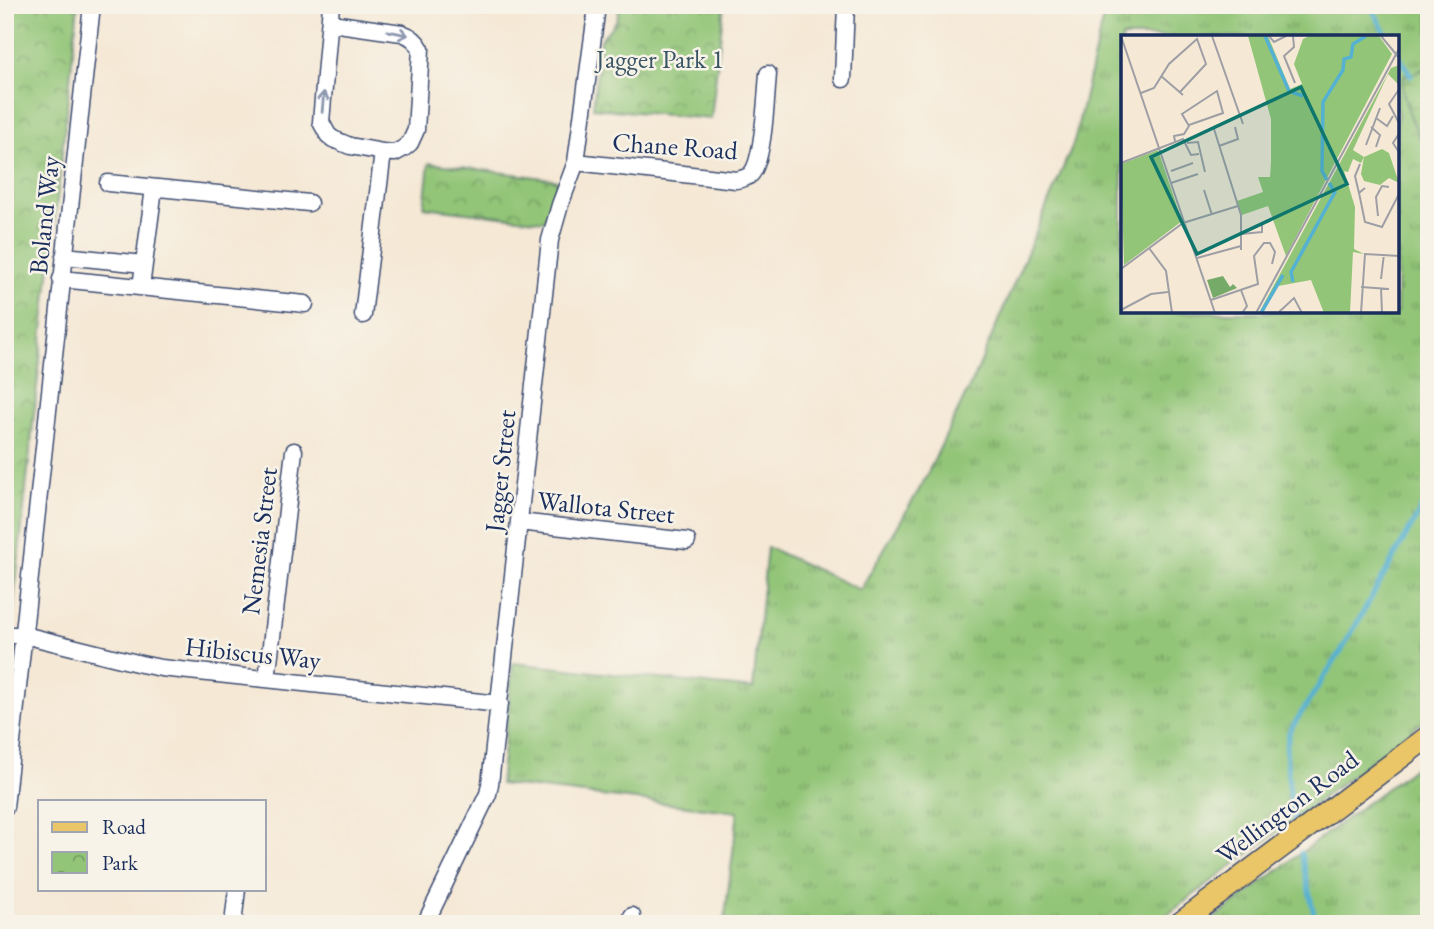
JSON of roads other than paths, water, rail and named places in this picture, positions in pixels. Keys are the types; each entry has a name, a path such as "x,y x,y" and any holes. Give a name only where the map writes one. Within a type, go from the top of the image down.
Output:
{"main road":[{"name":"Wellington Road","path":"1179,924 1429,736"}],"street":[{"name":"Boland Way","path":"5,807 92,5"},
{"path":"331,5 321,122 324,129 333,139 350,146 383,152 395,152 404,148 416,130 421,49 418,43 402,33 331,23"},
{"path":"843,79 846,5"},
{"name":"Jagger Street","path":"425,924 488,794 492,774 550,240 576,162 596,15"},
{"name":"Chane Road","path":"576,162 743,179 753,172 760,153 768,74"},
{"path":"363,315 383,152"},
{"path":"108,183 309,202"},
{"path":"141,287 154,188"},
{"path":"64,256 144,264"},
{"path":"61,279 305,304"},
{"name":"Nemesia Street","path":"267,679 294,451"},
{"name":"Wallota Street","path":"519,523 687,541"},
{"name":"Hibiscus Way","path":"5,635 24,635 141,664 184,671 499,704"},
{"path":"233,924 237,890"}],"waterway":[{"path":"1368,5 1386,35"},
{"path":"1399,57 1411,75"},
{"path":"1294,819 1286,750 1289,732 1343,648 1429,495"},
{"path":"1301,853 1316,924"}],"park label":[{"name":"Jagger Park 1","path":"660,59"}]}
